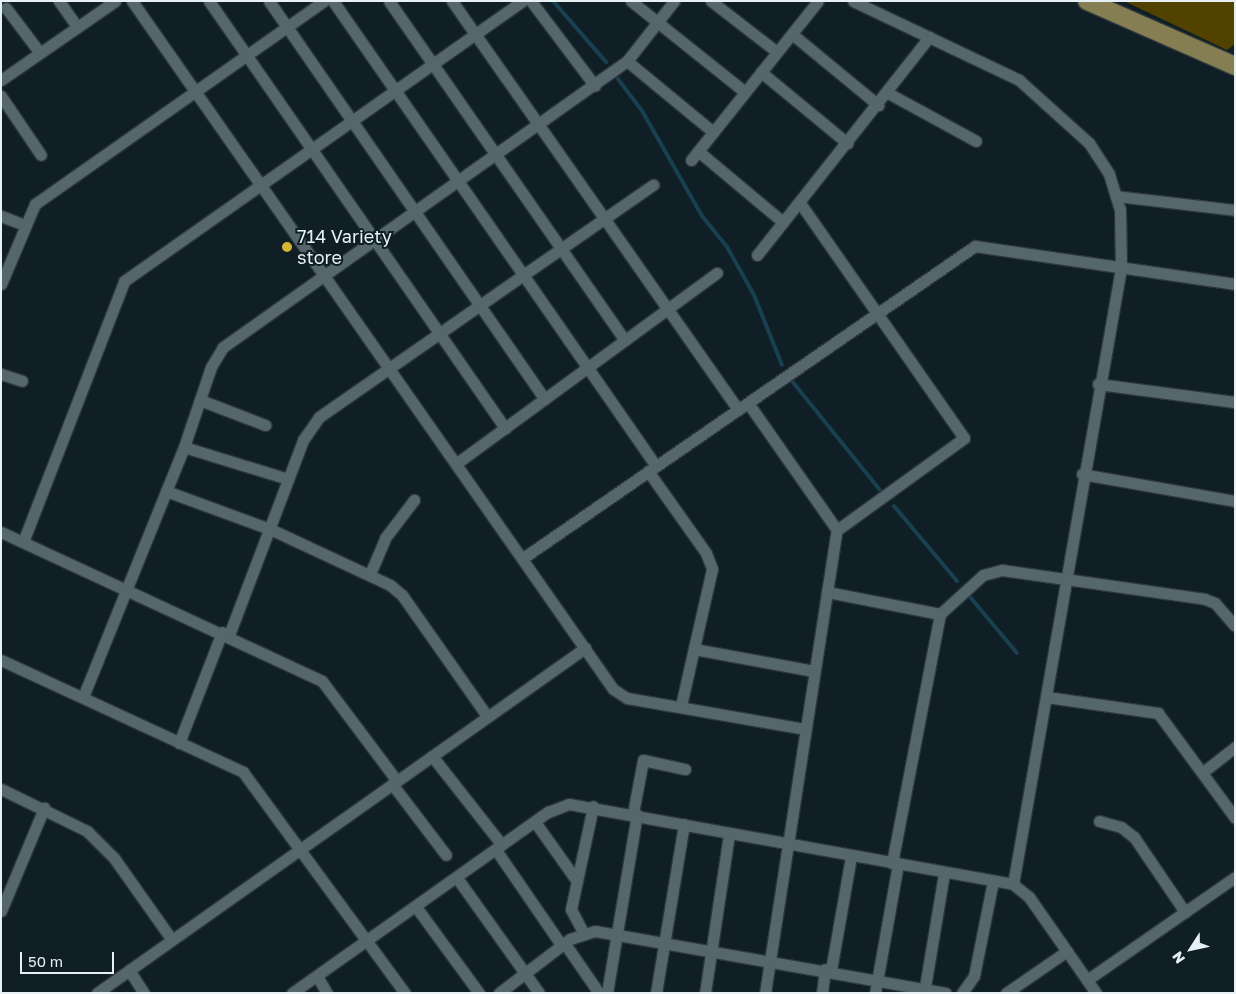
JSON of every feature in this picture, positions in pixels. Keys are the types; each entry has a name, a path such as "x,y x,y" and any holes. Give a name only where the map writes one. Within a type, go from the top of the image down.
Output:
{"main road":[{"path":"1087,1 1235,66"}],"street":[{"path":"59,1 77,27"},
{"path":"1,80 115,1"},
{"path":"132,1 620,696 681,705 804,730"},
{"path":"209,1 505,428"},
{"path":"269,1 545,398"},
{"path":"1,284 24,225 35,204 324,1"},
{"path":"333,1 587,368 710,562 694,650 681,705"},
{"path":"389,1 625,340"},
{"path":"452,1 738,410"},
{"path":"23,542 124,282 260,183 523,1"},
{"path":"531,1 595,86"},
{"path":"631,1 745,92"},
{"path":"83,697 184,447 200,400 223,347 628,61 674,1"},
{"path":"711,1 777,52"},
{"path":"784,222 694,155 818,1"},
{"path":"853,1 1020,80 1056,110 1089,143 1109,174 1116,196 1121,268 1082,474 1064,578 1047,697 1013,884"},
{"path":"6,8 40,53"},
{"path":"792,34 878,105"},
{"path":"757,254 888,93 929,37"},
{"path":"628,61 713,132"},
{"path":"761,72 846,143"},
{"path":"888,93 976,141"},
{"path":"1,96 42,155"},
{"path":"179,743 270,529 303,440 319,417 389,366 653,185"},
{"path":"1116,196 1235,210"},
{"path":"800,203 964,438 837,530"},
{"path":"1,216 24,225"},
{"path":"523,558 975,246 1235,284"},
{"path":"457,463 717,273"},
{"path":"1,374 22,381"},
{"path":"1098,384 1235,402"},
{"path":"200,400 265,425"},
{"path":"748,403 837,530 804,730 766,993"},
{"path":"184,447 288,479"},
{"path":"1082,474 1235,501"},
{"path":"166,491 270,529 370,574 402,595 487,716"},
{"path":"370,574 385,538 414,500"},
{"path":"1,532 125,591 226,633 330,687 394,783 446,855"},
{"path":"875,993 895,864 940,614 968,586 993,571 1064,578 1204,600 1215,603 1235,626"},
{"path":"827,592 940,614"},
{"path":"96,993 585,648"},
{"path":"694,650 814,672"},
{"path":"1,660 243,772 302,849 405,993"},
{"path":"1047,697 1158,713 1235,818"},
{"path":"1203,772 1235,747"},
{"path":"432,756 499,848 564,945 599,993"},
{"path":"608,993 643,760 685,769"},
{"path":"1,789 44,808 100,843 172,940"},
{"path":"292,993 558,806 592,806 851,857 1013,884 1029,897 1095,992"},
{"path":"583,932 571,909 592,806"},
{"path":"1,911 44,808"},
{"path":"1098,821 1121,827 1134,837 1185,912"},
{"path":"535,822 577,881"},
{"path":"656,993 684,824"},
{"path":"705,993 729,834"},
{"path":"822,993 851,857"},
{"path":"925,987 944,874"},
{"path":"1087,980 1235,877"},
{"path":"457,878 539,993"},
{"path":"962,993 974,976 993,881"},
{"path":"416,907 479,993"},
{"path":"499,993 583,932 618,934 665,941 925,987 946,993"},
{"path":"1006,993 1067,951"},
{"path":"129,970 144,993"},
{"path":"317,976 328,993"}],"shaded area":[{"path":"1124,1 1235,1 1235,44 1227,50"}],"waterway":[{"path":"553,1 606,62"},
{"path":"618,79 641,109 702,216 727,247 754,295 782,365"},
{"path":"792,381 879,489"},
{"path":"894,506 957,581"},
{"path":"970,597 1017,653"}],"place":[{"name":"714 Variety store","path":"287,247"}]}
